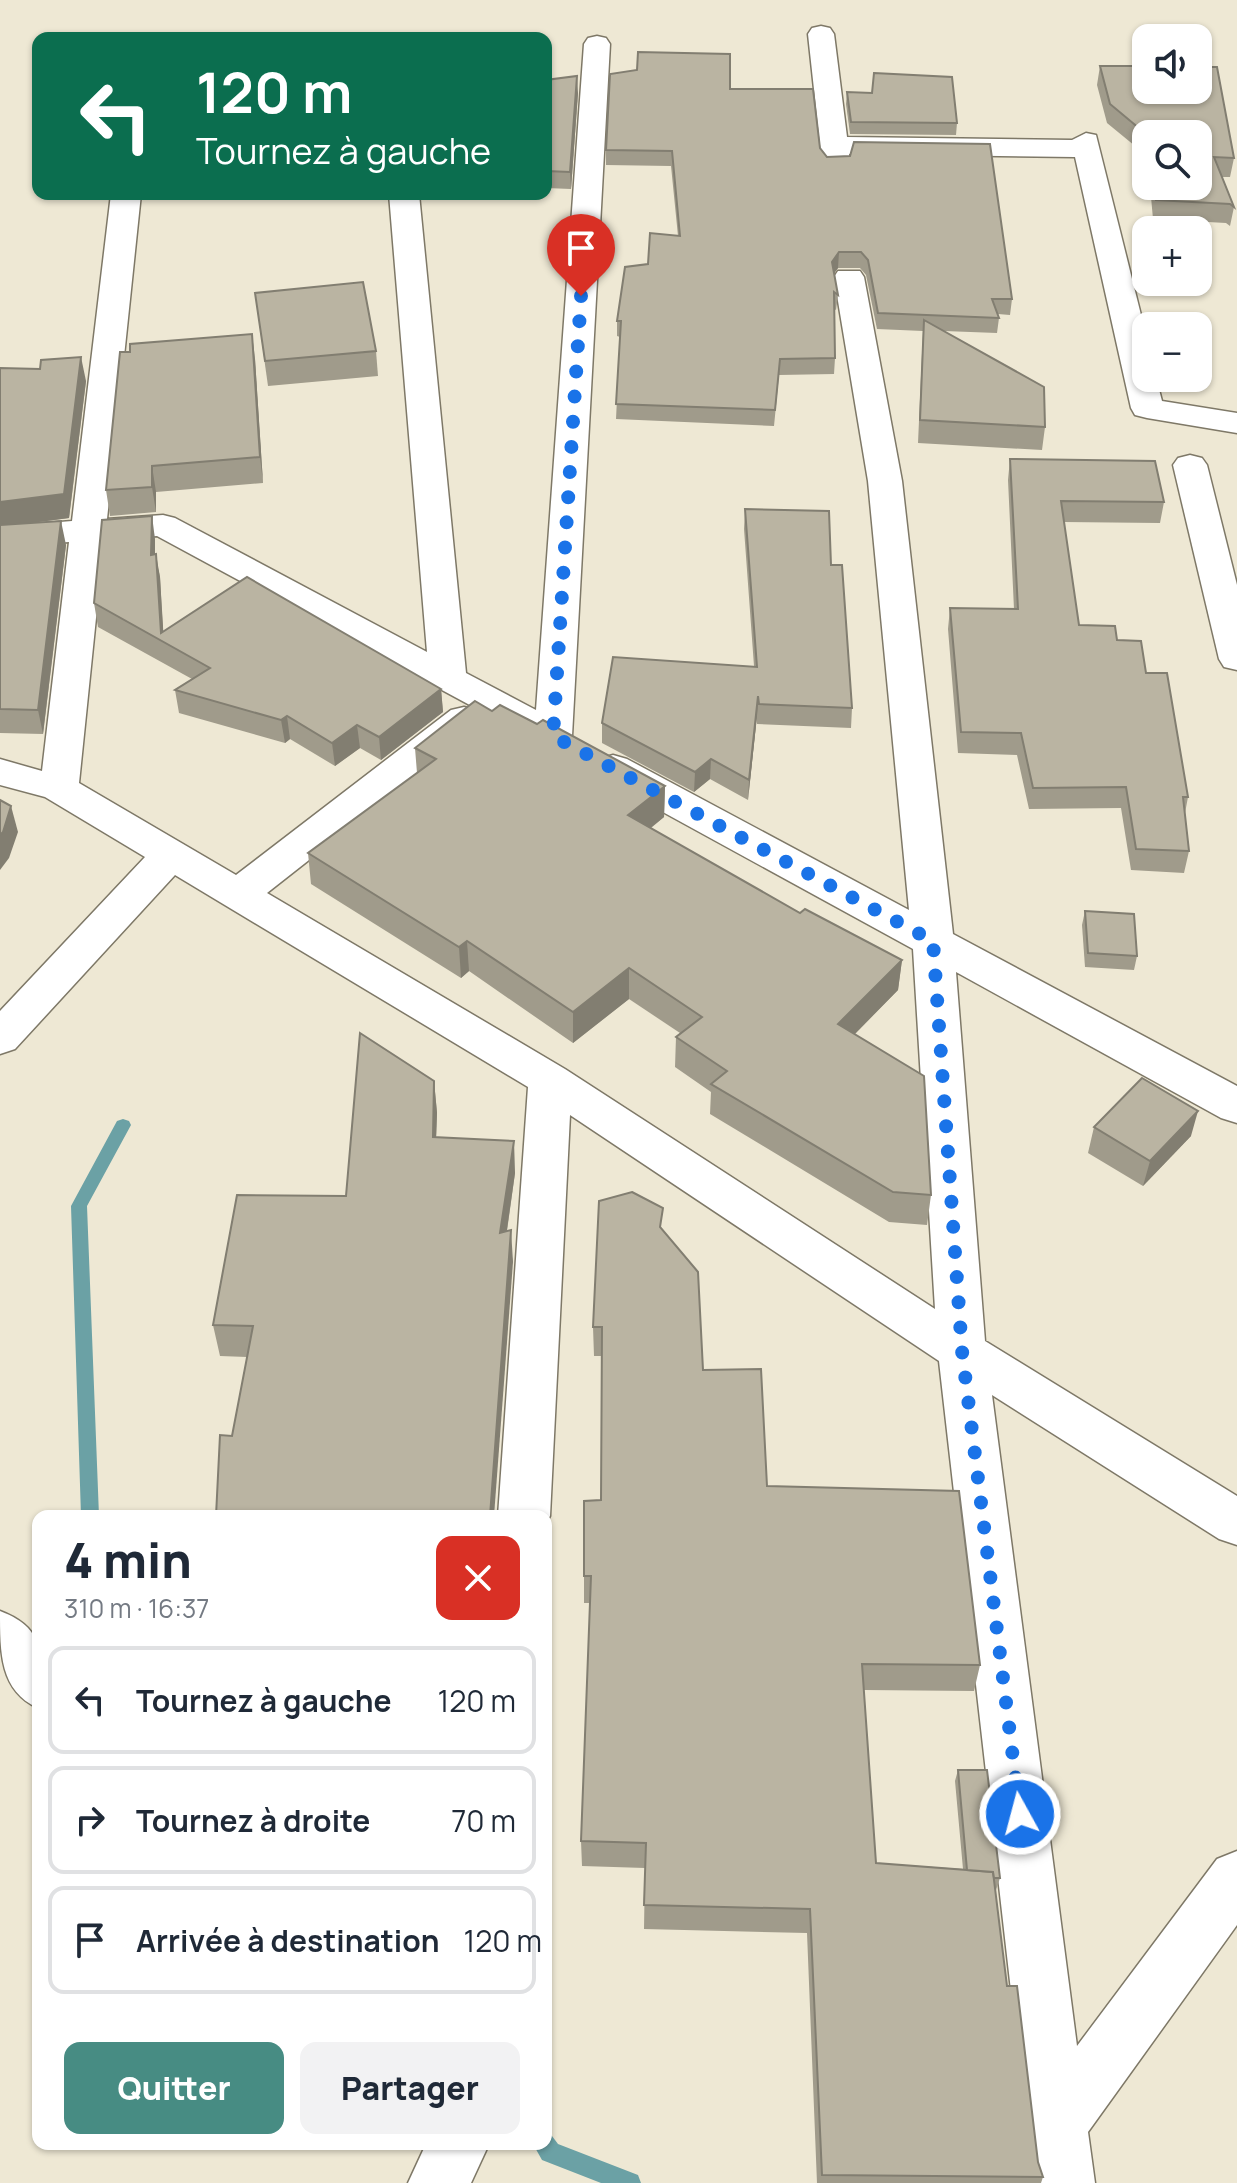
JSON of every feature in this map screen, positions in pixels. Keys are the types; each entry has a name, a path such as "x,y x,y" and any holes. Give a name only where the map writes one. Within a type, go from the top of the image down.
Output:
{"street":[{"path":"821,34 835,154 1087,145 1147,408 1237,423"},
{"path":"553,736 597,44"},
{"path":"59,788 125,200"},
{"path":"405,200 448,679"},
{"path":"849,277 885,481 933,941 962,1351 1064,2183"},
{"path":"1190,465 1237,659"},
{"path":"0,537 163,525 1237,1106"},
{"path":"238,895 488,700"},
{"path":"0,772 59,788 550,1080 962,1351 1237,1523"},
{"path":"0,1038 171,855"},
{"path":"524,1510 550,1080"},
{"path":"0,1635 8,1639 32,1675"},
{"path":"1058,2122 1237,1878"},
{"path":"439,2183 455,2150"}],"building":[{"path":"638,52 730,54 730,89 813,89 820,148 827,157 850,156 854,142 990,144 1012,299 992,299 999,318 878,313 868,260 861,252 839,252 832,262 838,295 834,292 835,358 780,359 775,410 616,404 621,321 617,321 625,267 648,264 650,233 680,236 672,151 606,150 610,74 637,70"},
{"path":"1100,66 1132,66 1132,104 1212,104 1212,67 1217,67 1234,158 1214,157 1234,207 1230,204 1156,200 1212,200 1212,120 1132,122 1110,104"},
{"path":"874,73 952,77 957,123 851,122 847,92 872,93"},
{"path":"577,76 570,172 552,171 552,79"},
{"path":"363,282 376,351 265,361 255,293"},
{"path":"924,320 1044,387 1045,427 920,420"},
{"path":"252,334 260,457 152,466 152,487 106,490 120,352 130,352 130,344"},
{"path":"81,357 64,494 0,502 0,368 40,369 41,360"},
{"path":"1010,459 1155,461 1164,502 1061,501 1079,625 1115,626 1117,640 1141,641 1146,673 1167,673 1188,797 1183,797 1189,851 1136,849 1126,787 1033,788 1021,733 961,732 950,608 1018,609"},
{"path":"745,509 829,511 831,565 842,565 852,708 759,704 758,696 749,780 711,759 695,772 602,723 613,657 757,667"},
{"path":"152,516 151,555 156,554 161,633 247,577 441,689 379,737 357,725 332,743 287,716 281,720 175,690 210,668 94,603 102,520"},
{"path":"61,521 38,710 0,709 0,525"},
{"path":"475,701 492,711 500,705 537,724 543,720 665,786 628,815 800,913 805,909 902,960 838,1024 924,1076 931,1195 893,1192 711,1084 727,1071 676,1037 702,1017 629,968 573,1012 467,941 459,947 308,853 436,759 415,748"},
{"path":"0,800 11,806 0,835"},
{"path":"1085,911 1134,914 1137,956 1088,953"},
{"path":"360,1033 434,1081 433,1137 514,1141 500,1233 511,1230 490,1510 216,1510 220,1435 232,1436 253,1326 213,1325 237,1195 346,1196"},
{"path":"1142,1078 1198,1111 1150,1161 1094,1127"},
{"path":"632,1192 663,1208 660,1227 698,1272 703,1370 761,1369 767,1486 959,1491 980,1665 862,1664 876,1863 993,1872 1007,1986 1017,1986 1038,2162 1043,2177 822,2175 810,1909 644,1905 646,1843 581,1841 591,1576 584,1576 584,1501 601,1500 602,1327 593,1327 599,1201"},
{"path":"958,1770 987,1770 1000,1878 994,1878 993,1872 967,1870"}],"waterway":[{"path":"90,1510 79,1206 123,1125"},
{"path":"548,2150 630,2183"}],"route":[{"path":"581,296 553,736 933,941 962,1351 1020,1814"}]}
